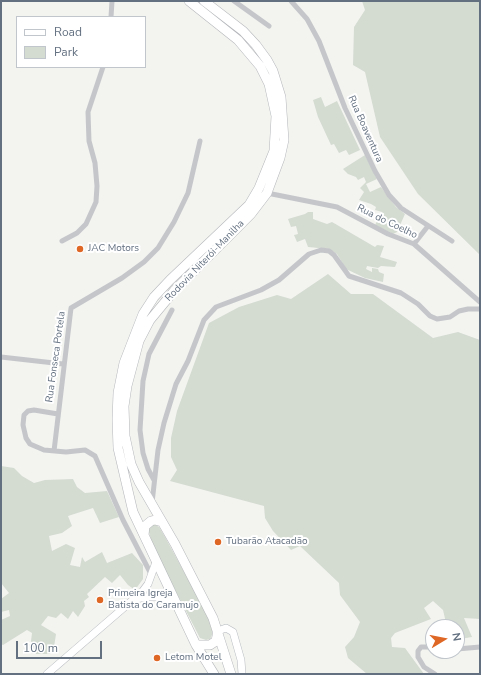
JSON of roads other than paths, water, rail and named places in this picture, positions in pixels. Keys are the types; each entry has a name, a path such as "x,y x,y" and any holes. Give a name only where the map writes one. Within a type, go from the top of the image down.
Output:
{"highway":[{"name":"Rodovia Niterói-Manilha","path":"189,1 238,40 260,66 269,84 276,116 277,128 274,151 259,188 249,205 154,297 143,314 124,363 118,393 118,448 130,504 196,645 214,674"},
{"name":"Rodovia Niterói-Manilha","path":"204,1 243,31 256,44 267,60 276,79 281,97 284,140 280,158 267,193 251,214 174,290 150,320 139,341 127,386 124,406 125,436 131,464 151,505 175,544 218,631 231,673"},
{"path":"144,535 145,526 150,521 155,520 162,522"},
{"path":"196,645 210,645 216,641 218,631"}],"street":[{"path":"111,16 112,1"},
{"path":"234,1 269,26"},
{"name":"Rua Boaventura","path":"290,1 307,19 319,41 348,114 375,171 389,195 400,208 452,241"},
{"path":"62,241 77,233 86,224 96,202 97,186 95,163 89,141 88,112 103,68"},
{"name":"Rua Fonseca Portela","path":"54,451 71,308 122,278 144,262 158,248 174,222 188,193 200,141"},
{"name":"Rua do Coelho","path":"267,193 337,207 388,234 414,244 480,302"},
{"path":"414,244 428,226"},
{"path":"151,505 158,450 176,384 188,361 204,320 216,308 261,290 279,280 314,251 329,251 334,255 349,276 401,293 418,304 430,316 437,319 450,317 459,311 480,309"},
{"path":"155,481 148,469 143,453 140,430 143,382 149,354 160,330 172,310"},
{"path":"1,357 64,364"},
{"name":"Rua Fonseca Portela","path":"58,414 34,410 28,411 24,416 22,425 26,438 30,444 44,450 85,450 95,456 120,513 152,576"},
{"path":"47,674 142,592 152,576 156,562"},
{"path":"132,601 154,596 164,597 175,602"},
{"path":"218,631 226,628 233,632 242,674"},
{"path":"465,648 480,647"},
{"path":"425,648 418,651 418,657 424,667 435,674"}],"place":[{"name":"JAC Motors","path":"80,249"},
{"name":"Tubarão Atacadão","path":"218,542"},
{"name":"Primeira Igreja Batista do Caramujo","path":"100,600"},
{"name":"Letom Motel","path":"157,658"}]}
